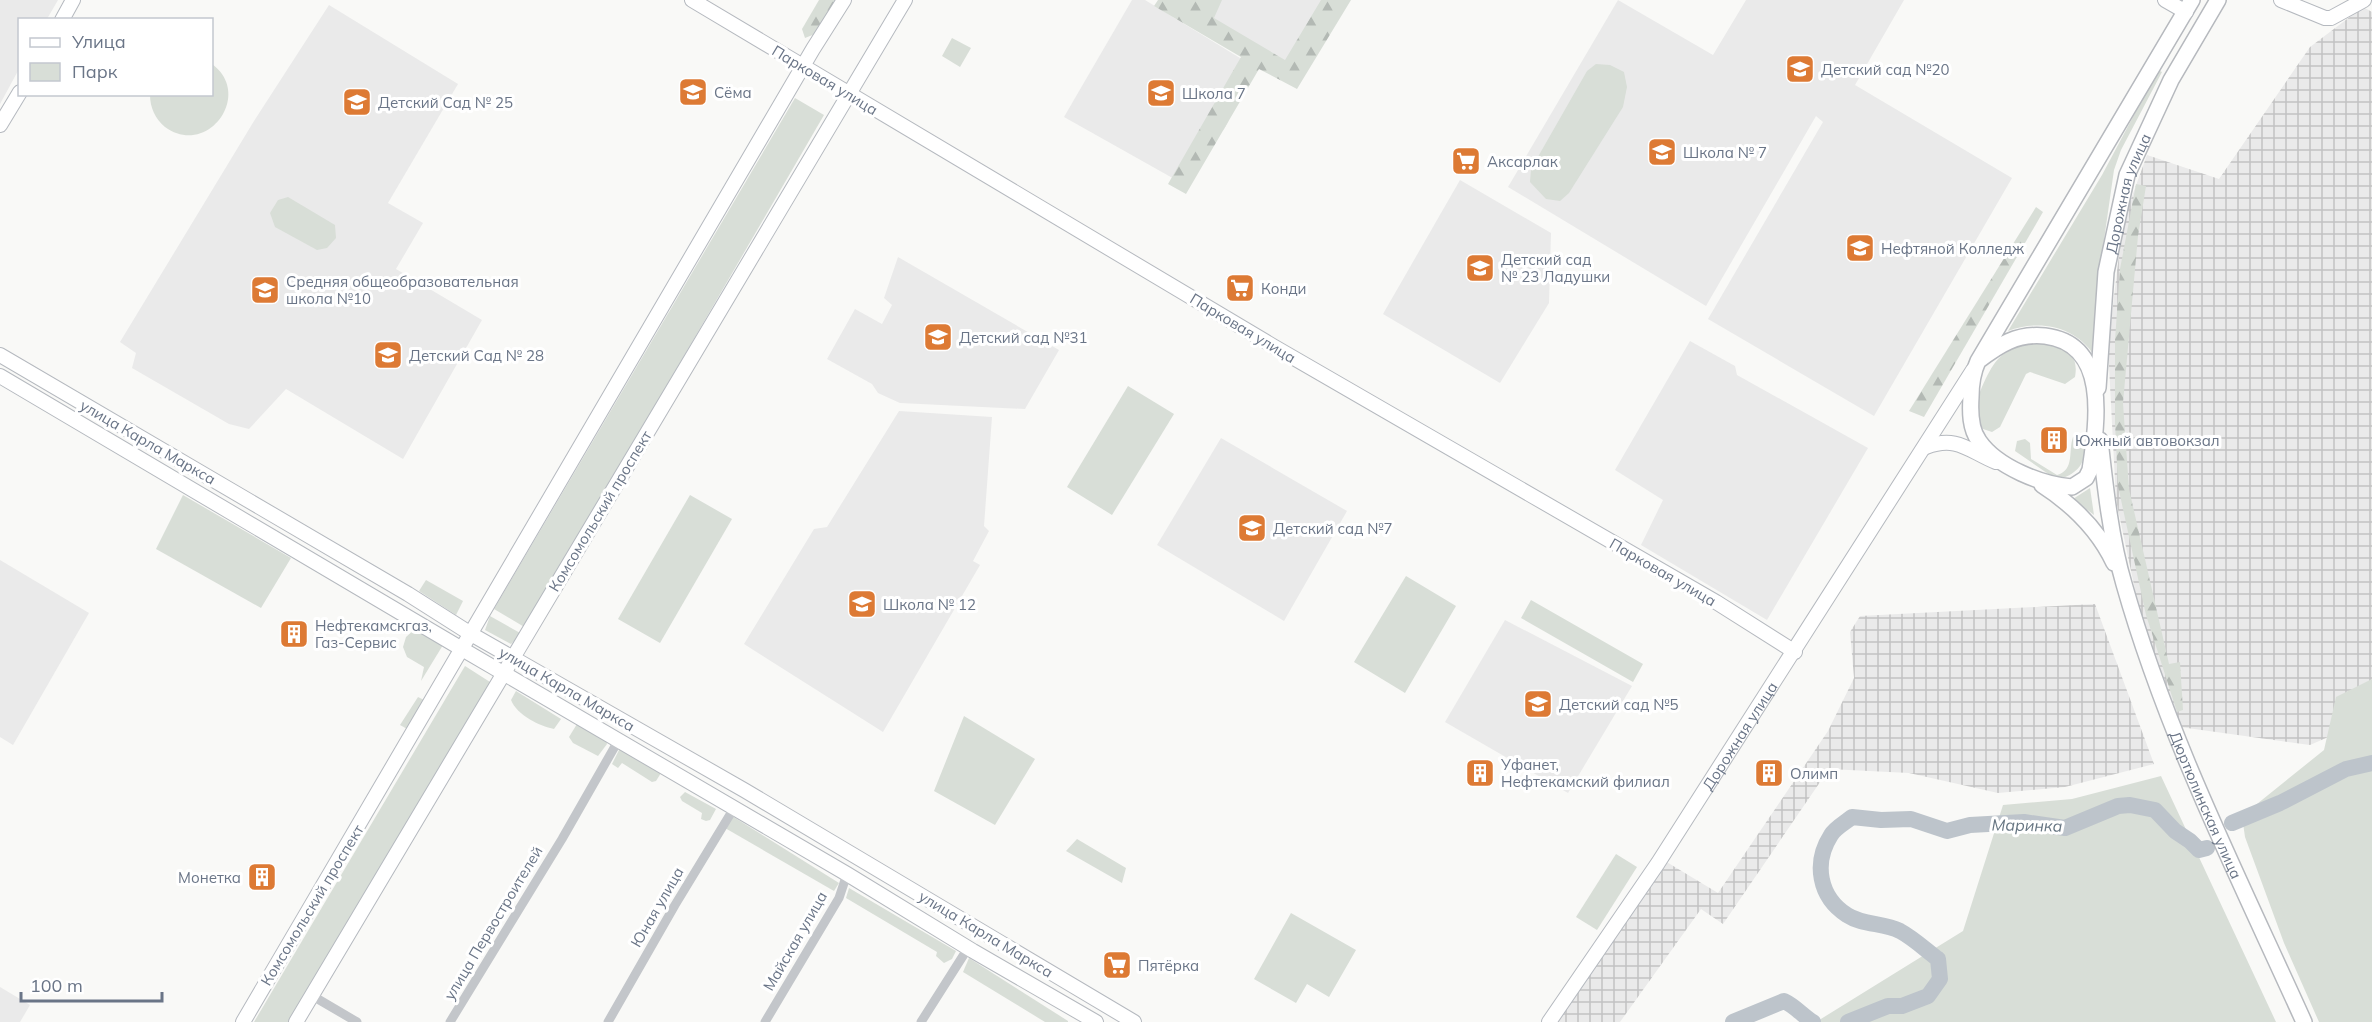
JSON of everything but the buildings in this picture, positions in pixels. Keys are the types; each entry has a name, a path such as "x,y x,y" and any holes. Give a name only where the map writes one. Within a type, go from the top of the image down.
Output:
{"main road":[{"path":"63,18 73,0"},
{"name":"Парковая улица","path":"692,0 1265,341 1716,602 1795,652"},
{"path":"803,66 844,0"},
{"name":"Комсомольский проспект","path":"296,1022 905,0"},
{"path":"2165,0 2189,6 2204,23"},
{"name":"Дорожная улица","path":"2123,582 2106,490 2097,410 2106,272 2127,175 2171,80 2218,0"},
{"path":"2281,0 2325,18 2331,18 2364,0"},
{"name":"Дорожная улица","path":"1549,1022 1658,863 1926,447 2189,6"},
{"path":"2154,64 2168,65 2171,69 2171,80"},
{"name":"Комсомольский проспект","path":"243,1022 803,66"},
{"path":"0,125 18,95"},
{"path":"2014,469 1978,441 1971,420 1971,391 1976,364 2003,343 2015,338 2041,336 2066,341 2075,347 2085,359 2097,410 2090,470 2086,478 2072,487 2031,478"},
{"name":"улица Карла Маркса","path":"0,355 408,594 471,634 754,796 1134,1022"},
{"name":"улица Карла Маркса","path":"0,376 462,650 504,672 847,874 1082,1018 1096,1022"},
{"path":"1926,447 1938,442 1956,443 2031,478 2072,508 2097,532 2123,582"},
{"name":"Дюртюлинская улица","path":"2123,582 2181,750 2304,1022"},
{"path":"1031,986 1042,967"}],"street":[{"name":"улица Первостроителей","path":"450,1022 562,839 618,741"},
{"name":"Юная улица","path":"608,1022 734,808"},
{"name":"Майская улица","path":"765,1022 839,898 847,874"},
{"path":"921,1022 968,948"},
{"path":"311,995 357,1022"}],"shaded area":[{"path":"0,0 58,0 48,18 18,18 18,71 0,104"},
{"name":"Школа 7","path":"1132,0 1145,0 1258,69 1185,185 1064,117"},
{"path":"1169,0 1341,0 1296,75"},
{"path":"1618,0 1713,55 1746,0 1904,0 1855,85 2012,178 1874,416 1708,319 1823,122 1816,116 1706,306 1508,187"},
{"path":"329,5 458,84 388,203 423,223 396,269 482,320 403,459 286,389 249,429 229,424 132,368 136,353 120,342 254,121"},
{"path":"2363,7 2372,12 2372,718 2310,745 2180,727 2144,632 2116,500 2108,347 2123,221 2147,155 2219,179 2310,47"},
{"name":"Детский сад № 23 Ладушки","path":"1460,180 1551,233 1549,303 1500,383 1383,314"},
{"name":"Детский сад №31","path":"898,257 1059,350 1025,409 900,403 878,393 872,384 827,359 855,309 882,324 892,305 884,298"},
{"path":"1690,341 1735,366 1737,375 1868,448 1767,620 1641,545 1663,500 1615,470"},
{"name":"Школа № 12","path":"899,411 992,417 984,526 989,531 973,561 980,565 883,732 744,644 814,529 827,527"},
{"name":"Детский сад №7","path":"1221,438 1347,511 1284,621 1157,545"},
{"path":"0,560 89,613 13,745 0,737"},
{"path":"2095,604 2154,764 2065,787 1998,793 1909,773 1829,769 1723,924 1701,909 1620,1022 1556,1022 1665,861 1718,893 1828,731 1854,678 1850,632 1860,616"},
{"name":"Детский сад №5","path":"1505,620 1632,686 1568,793 1445,722"},
{"path":"0,987 30,1005 20,1022 0,1022"}],"green space":[{"path":"819,0 837,0 815,34 805,38 802,29"},
{"path":"1158,0 1222,0 1214,18 1285,60 1321,0 1351,0 1297,89 1259,69 1186,194 1168,184 1241,57 1154,6"},
{"path":"952,38 971,48 960,67 942,56"},
{"path":"1596,64 1610,65 1624,72 1627,87 1623,107 1569,193 1560,201 1546,199 1530,182 1531,169 1587,71"},
{"path":"213,65 224,77 228,91 227,106 220,119 209,129 196,135 181,134 165,127 158,120 150,96 213,96"},
{"path":"2158,70 2162,72 2121,150 2114,170 2097,289 2094,355 2077,337 2067,331 2032,326 2008,331 2102,175"},
{"path":"795,98 824,115 526,628 494,609"},
{"path":"2136,184 2146,186 2138,236 2123,403 2129,489 2169,664 2180,662 2183,710 2177,712 2146,615 2118,486 2115,340 2120,269"},
{"path":"288,197 335,225 336,238 327,248 317,250 275,227 270,213 278,200"},
{"path":"2036,207 2043,212 1924,417 1909,411"},
{"path":"2038,341 2067,350 2074,361 2075,377 2065,384 2030,372 2026,374 2000,427 1992,432 1983,429 1977,418 1977,402 1991,369 2007,352"},
{"path":"1128,386 1174,414 1112,515 1067,487"},
{"path":"2077,435 2084,439 2083,460 2071,474 2057,480 2015,451 2017,441 2025,439 2030,443 2031,459 2057,475 2063,473 2069,464 2073,437"},
{"path":"2090,488 2094,515 2073,499"},
{"path":"183,495 291,558 261,608 156,549"},
{"path":"690,495 732,519 660,643 618,619"},
{"path":"1406,576 1456,606 1405,693 1354,662"},
{"path":"426,580 463,601 456,615 419,591"},
{"path":"1531,600 1643,664 1633,682 1521,618"},
{"path":"490,616 522,634 511,644 485,630"},
{"path":"415,629 443,645 421,681 424,667 407,657 403,647 406,637"},
{"path":"465,666 490,682 289,1022 254,1022"},
{"path":"2372,679 2372,1022 2319,1022 2284,943 2245,837 2242,816 2324,750 2336,697"},
{"path":"516,691 561,719 554,729 535,722 518,710 511,700"},
{"path":"418,697 426,701 409,730 400,725"},
{"path":"964,716 1035,759 995,825 934,791"},
{"path":"577,724 606,740 607,744 598,756 573,743 569,737"},
{"path":"620,748 661,773 656,781 652,782 622,763 618,768 612,764"},
{"path":"2161,776 2276,1022 1816,1022 1963,931 2003,805 2072,799"},
{"path":"685,792 716,809 710,820 701,819 702,813 682,801 680,797"},
{"path":"732,816 839,883 834,891 725,828"},
{"path":"1077,839 1126,868 1122,883 1066,851"},
{"path":"1616,854 1637,867 1597,930 1576,917"},
{"path":"849,888 956,951 952,959 944,963 936,956 937,952 846,898"},
{"path":"1291,913 1356,950 1329,997 1307,984 1296,1003 1254,979"},
{"path":"969,958 1068,1022 1045,1022 963,972"}],"waterway":[{"name":"Маринка","path":"2232,823 2280,803 2346,769 2372,763"},
{"name":"Маринка","path":"1848,1022 1888,1006 1902,1006 1928,996 1940,979 1938,959 1919,944 1894,928 1859,921 1847,915 1830,899 1822,879 1822,857 1833,832 1852,817 1881,820 1911,819 1947,831 1970,825 2024,822 2065,828 2118,806 2130,805 2155,810 2175,831 2199,850 2207,848"},
{"name":"Маринка","path":"1733,1022 1784,1001 1813,1022"}],"place":[{"name":"Детский сад №20","path":"1800,69"},
{"name":"Сёма","path":"693,92"},
{"name":"Школа 7","path":"1161,93"},
{"name":"Детский Сад № 25","path":"357,102"},
{"name":"Школа № 7","path":"1662,152"},
{"name":"Аксарлак","path":"1466,161"},
{"name":"Нефтяной Колледж","path":"1860,248"},
{"name":"Детский сад № 23 Ладушки","path":"1480,268"},
{"name":"Конди","path":"1240,288"},
{"name":"Средняя общеобразовательная школа №10","path":"265,290"},
{"name":"Детский сад №31","path":"938,337"},
{"name":"Детский Сад № 28","path":"388,355"},
{"name":"Южный автовокзал","path":"2054,440"},
{"name":"Детский сад №7","path":"1252,528"},
{"name":"Школа № 12","path":"862,604"},
{"name":"Нефтекамскгаз, Газ-Сервис","path":"294,634"},
{"name":"Детский сад №5","path":"1538,704"},
{"name":"Уфанет, Нефтекамский филиал","path":"1480,773"},
{"name":"Олимп","path":"1769,773"},
{"name":"Монетка","path":"262,877"},
{"name":"Пятёрка","path":"1117,965"}]}
